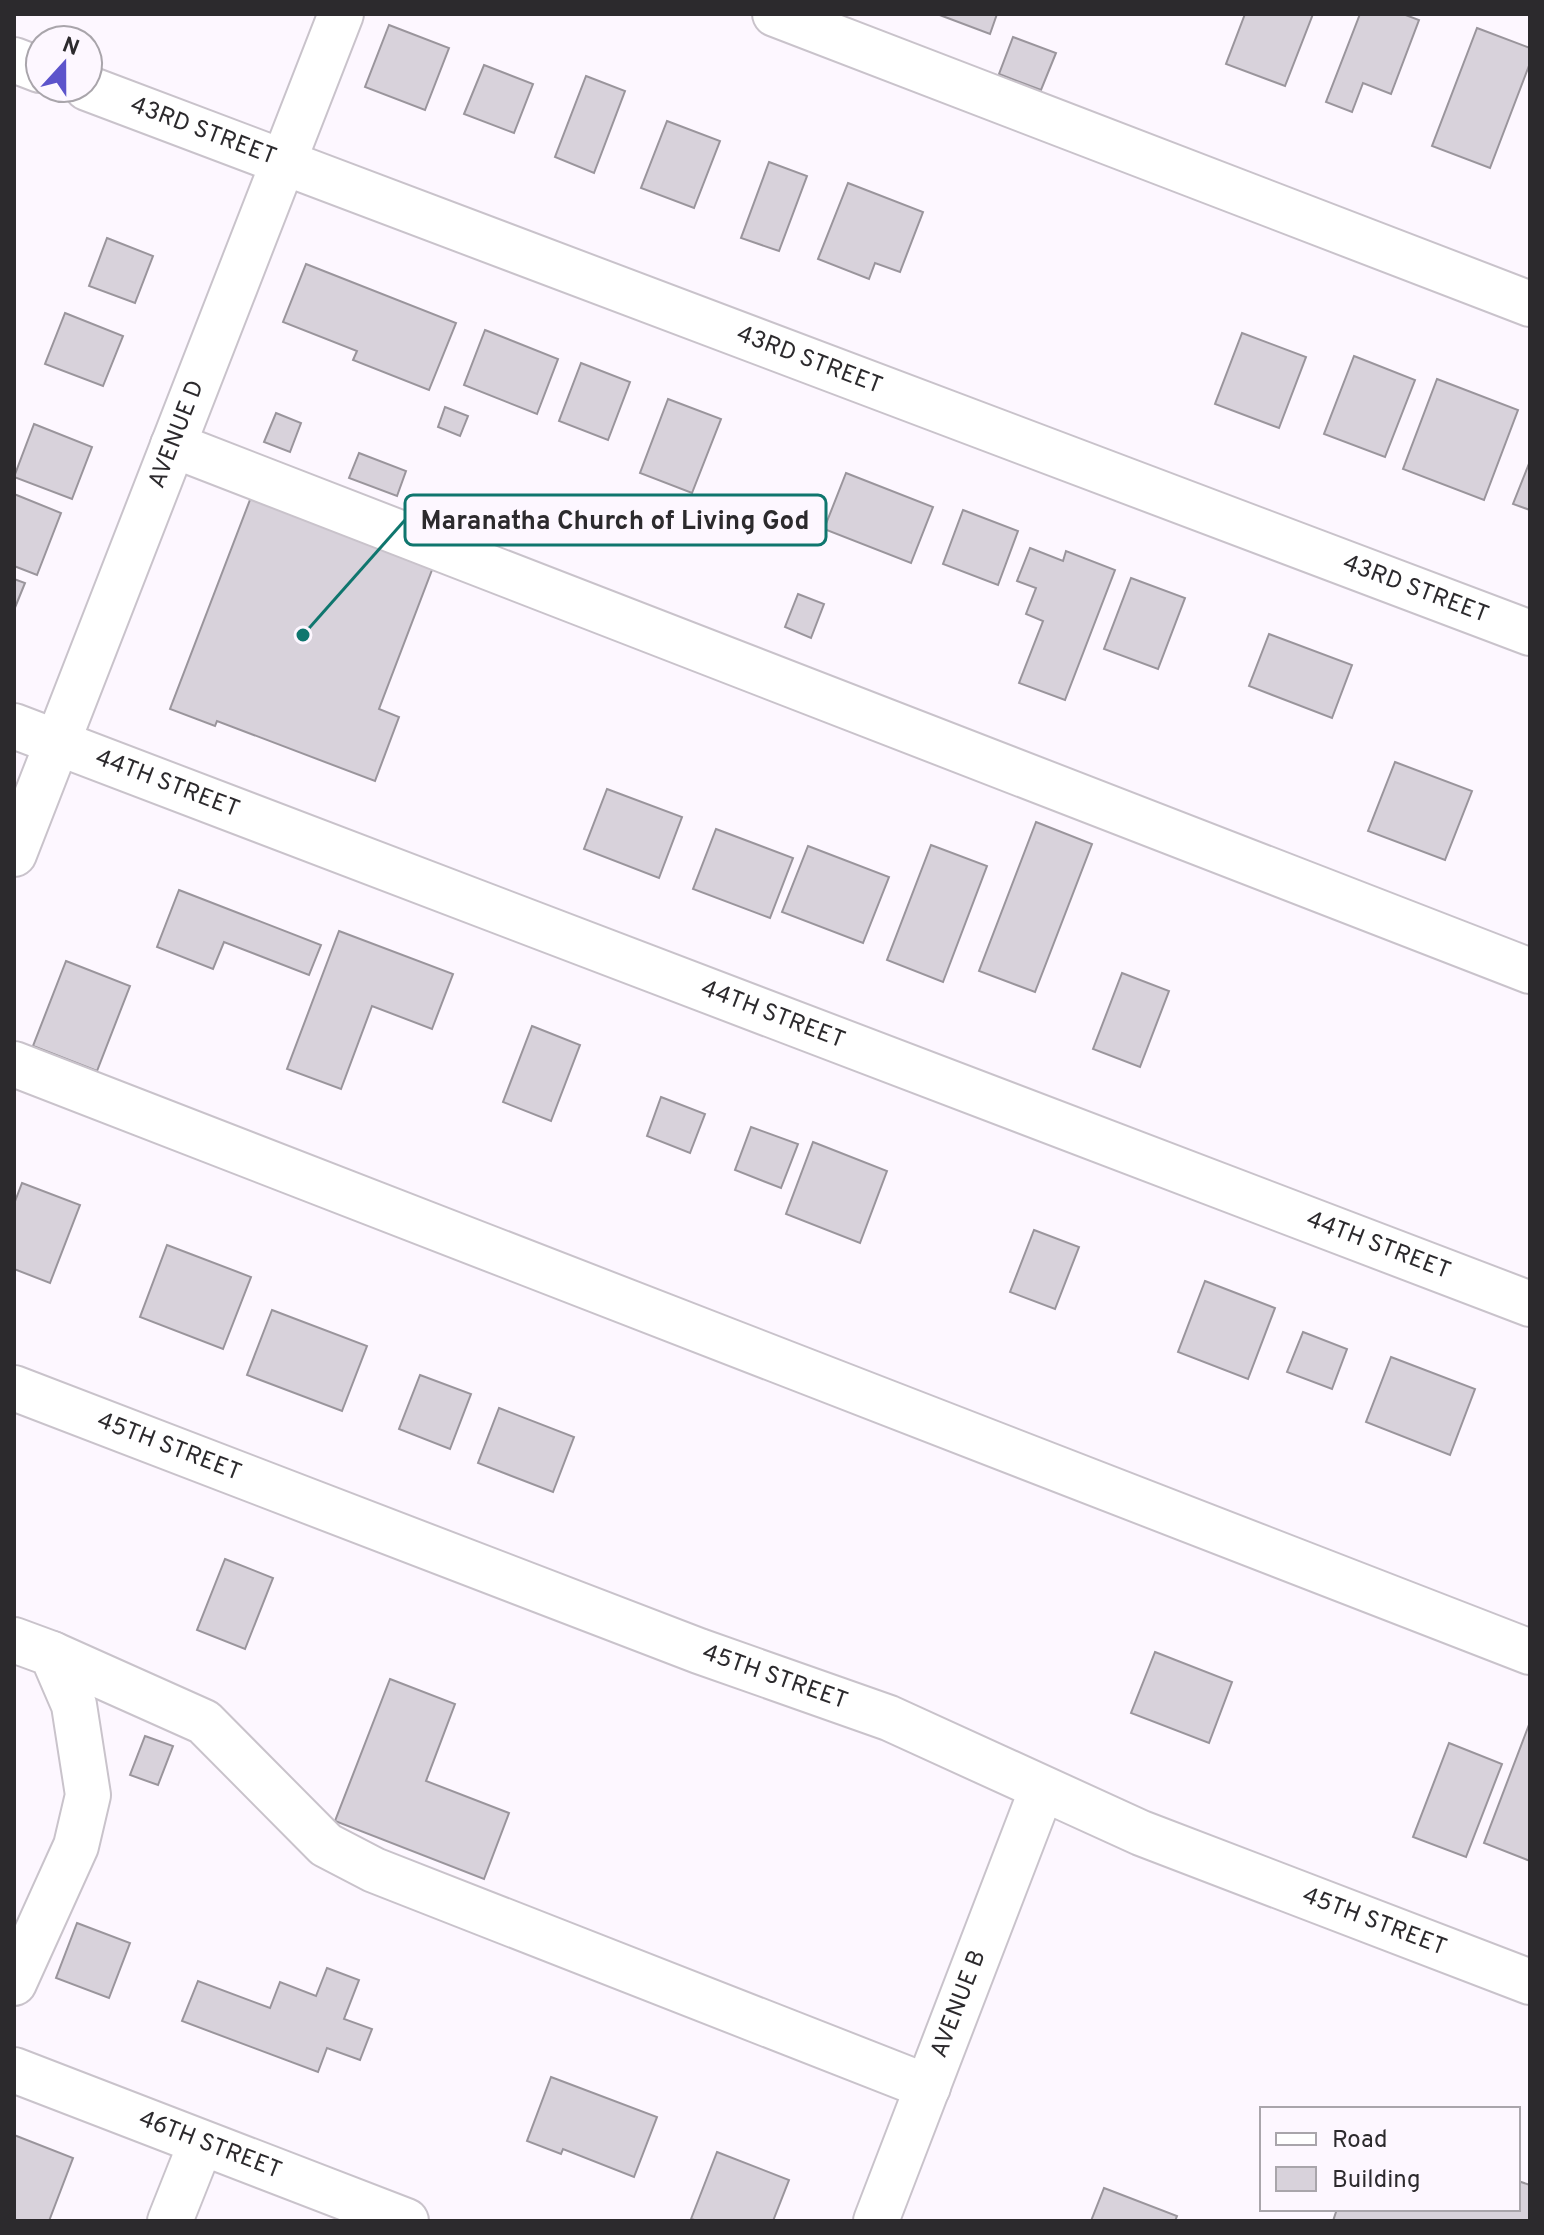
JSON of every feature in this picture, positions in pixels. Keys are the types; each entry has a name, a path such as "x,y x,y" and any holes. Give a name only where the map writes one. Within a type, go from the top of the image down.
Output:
{"street":[{"name":"AVENUE D","path":"14,854 341,14"},
{"path":"775,14 1530,304"},
{"name":"43RD STREET","path":"104,95 1530,633"},
{"path":"173,445 1530,971"},
{"name":"44TH STREET","path":"14,726 1530,1304"},
{"path":"14,1064 1530,1652"},
{"name":"45TH STREET","path":"14,1388 699,1651 889,1718 1141,1833 1530,1982"},
{"path":"14,1983 76,1846 88,1795 74,1705 33,1647"},
{"path":"33,1647 204,1722 326,1845 374,1870 928,2087"},
{"name":"AVENUE B","path":"876,2221 1042,1789"},
{"name":"46TH STREET","path":"14,2070 406,2221"},
{"path":"170,2221 201,2143"}],"building":[{"path":"937,14 997,14 990,34"},
{"path":"1245,14 1313,14 1285,86 1226,64"},
{"path":"1360,14 1403,14 1419,20 1391,94 1363,83 1352,112 1326,102"},
{"path":"389,25 449,48 425,110 365,87"},
{"path":"1477,28 1530,48 1530,63 1490,168 1432,146"},
{"path":"1013,37 1056,53 1041,90 999,74"},
{"path":"484,65 533,84 514,133 464,114"},
{"path":"586,76 625,91 594,173 555,157"},
{"path":"667,121 720,141 694,208 641,188"},
{"path":"769,162 807,176 779,251 741,238"},
{"path":"848,183 923,212 900,272 875,263 869,279 818,259"},
{"path":"107,238 153,256 135,303 89,286"},
{"path":"306,264 456,323 429,390 353,360 357,351 283,322"},
{"path":"65,313 123,336 103,386 45,364"},
{"path":"485,330 558,359 537,414 464,385"},
{"path":"1242,333 1306,357 1279,428 1215,404"},
{"path":"1354,356 1415,380 1385,457 1324,434"},
{"path":"581,363 630,382 608,440 559,421"},
{"path":"1437,379 1518,410 1484,500 1403,469"},
{"path":"668,399 721,419 692,493 640,473"},
{"path":"445,407 468,416 460,436 438,427"},
{"path":"276,413 301,423 290,452 264,442"},
{"path":"34,424 92,447 72,499 14,477"},
{"path":"359,453 406,471 397,496 349,478"},
{"path":"1530,461 1530,510 1513,504"},
{"path":"846,473 933,507 911,563 824,529"},
{"path":"253,492 435,562 379,709 399,717 375,781 217,721 215,726 170,709"},
{"path":"14,494 61,513 37,575 14,566"},
{"path":"963,510 1018,531 998,585 943,564"},
{"path":"1030,548 1063,561 1066,551 1115,570 1065,700 1019,683 1043,621 1026,614 1036,588 1017,581"},
{"path":"1131,578 1185,598 1158,669 1104,649"},
{"path":"14,579 25,583 14,610"},
{"path":"798,594 824,604 811,638 785,627"},
{"path":"1269,634 1352,665 1332,718 1249,686"},
{"path":"1395,762 1472,791 1445,860 1368,831"},
{"path":"607,789 682,817 659,878 584,849"},
{"path":"1036,822 1092,844 1035,992 979,971"},
{"path":"716,829 793,858 770,918 693,889"},
{"path":"931,845 987,866 943,982 887,960"},
{"path":"808,846 889,877 863,943 782,912"},
{"path":"179,890 321,945 309,975 224,942 213,969 157,947"},
{"path":"339,931 453,974 432,1029 372,1006 341,1089 287,1069"},
{"path":"66,961 130,986 97,1071 33,1046"},
{"path":"1122,973 1169,991 1140,1067 1093,1049"},
{"path":"532,1026 580,1045 551,1121 503,1102"},
{"path":"661,1097 705,1114 690,1153 647,1136"},
{"path":"751,1127 798,1144 781,1188 735,1170"},
{"path":"813,1142 887,1171 860,1243 786,1214"},
{"path":"22,1183 80,1205 50,1283 14,1269 14,1204"},
{"path":"1034,1230 1079,1247 1055,1309 1010,1292"},
{"path":"167,1245 251,1277 223,1349 140,1317"},
{"path":"1205,1281 1275,1308 1248,1379 1178,1352"},
{"path":"272,1310 367,1346 342,1411 247,1375"},
{"path":"1303,1332 1347,1349 1332,1389 1287,1372"},
{"path":"1391,1357 1475,1389 1450,1455 1366,1422"},
{"path":"420,1375 471,1394 450,1449 399,1429"},
{"path":"499,1408 574,1437 553,1492 478,1463"},
{"path":"225,1559 273,1578 245,1649 197,1630"},
{"path":"1155,1652 1232,1682 1209,1743 1131,1713"},
{"path":"390,1679 455,1704 426,1781 509,1813 484,1879 335,1821"},
{"path":"1530,1722 1530,1861 1484,1843"},
{"path":"145,1736 173,1746 158,1785 130,1775"},
{"path":"1449,1743 1502,1764 1466,1857 1413,1837"},
{"path":"77,1923 130,1943 109,1998 56,1978"},
{"path":"327,1968 359,1980 344,2019 372,2029 360,2060 327,2048 318,2072 182,2021 198,1981 270,2008 280,1982 316,1996"},
{"path":"551,2077 657,2117 634,2177 563,2149 561,2154 527,2141"},
{"path":"14,2135 73,2158 49,2221 14,2221"},
{"path":"717,2152 789,2180 773,2221 691,2219"},
{"path":"1520,2182 1530,2185 1530,2221 1333,2221 1336,2211 1520,2211"},
{"path":"1104,2188 1177,2216 1175,2221 1091,2221"}],"place":[{"name":"Maranatha Church of Living God","path":"303,635"}]}
